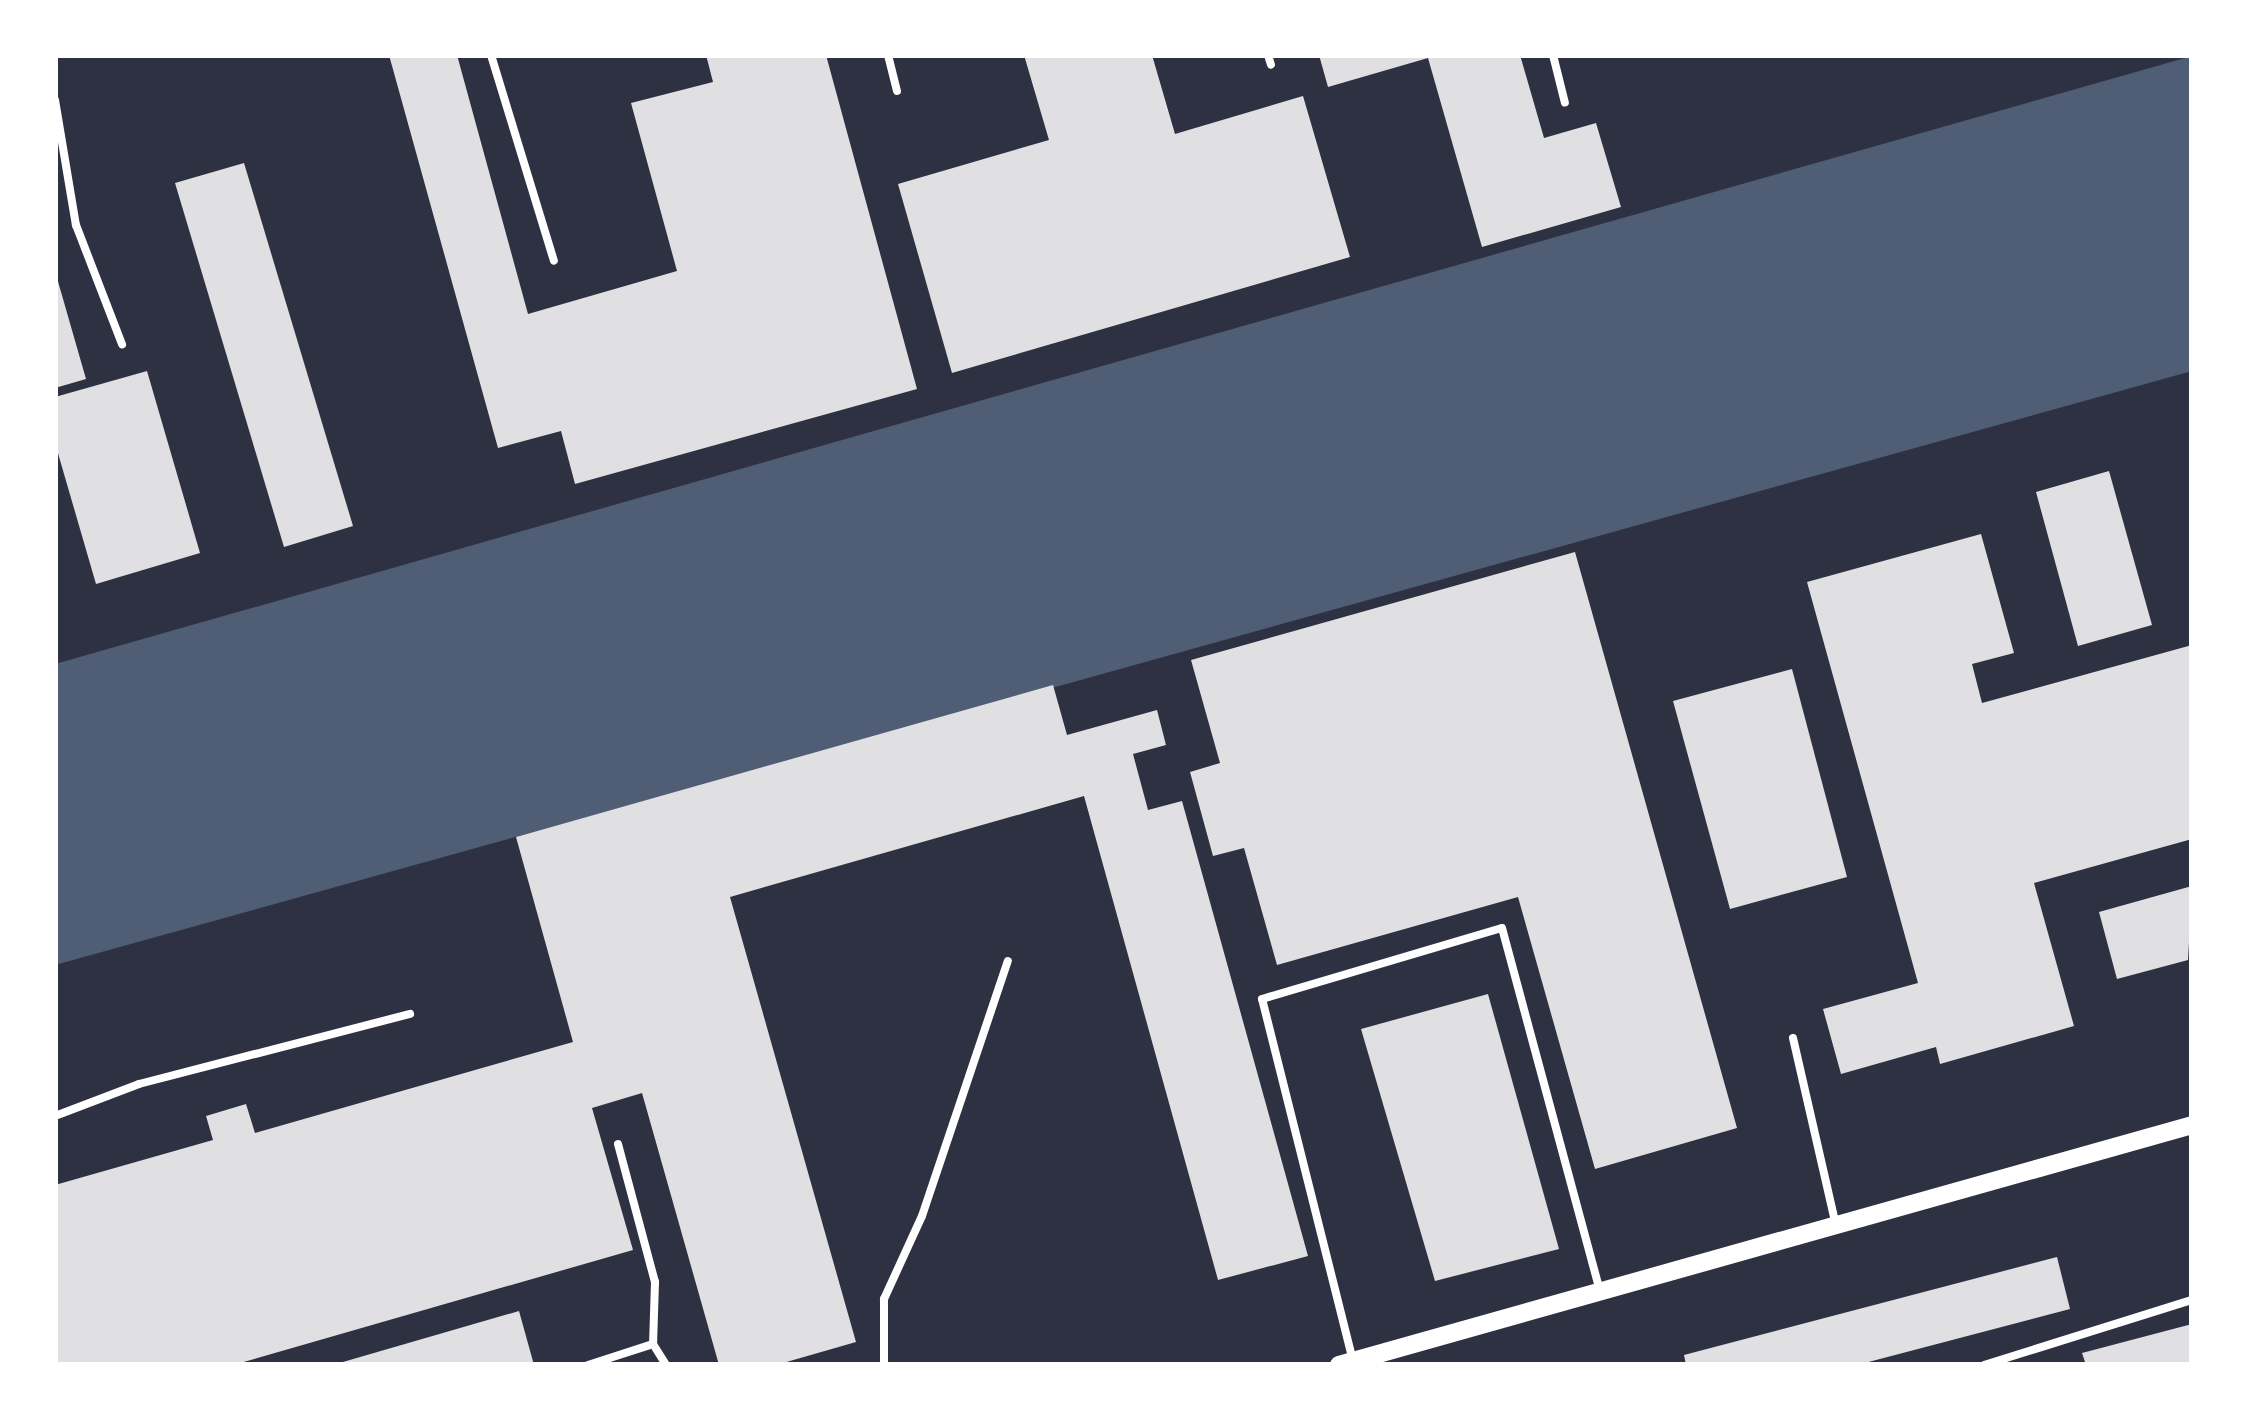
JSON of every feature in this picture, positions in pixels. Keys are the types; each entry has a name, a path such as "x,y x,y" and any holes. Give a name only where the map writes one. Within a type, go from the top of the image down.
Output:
{"street":[{"path":"1346,1363 2192,1124"}],"lane":[{"path":"491,55 554,261"},
{"path":"888,55 897,91"},
{"path":"1268,55 1271,65"},
{"path":"1553,55 1566,102"},
{"path":"55,100 76,225 122,344"},
{"path":"1346,1363 1262,999 1502,928 1600,1292"},
{"path":"884,1365 884,1299 922,1216 1008,961"},
{"path":"55,1116 139,1084 410,1014"},
{"path":"1793,1038 1836,1225"},
{"path":"618,1144 655,1282 653,1344 666,1365"},
{"path":"1984,1365 2192,1300"},
{"path":"588,1365 653,1344"}],"water":[{"path":"2192,56 2192,371 55,965 55,664"}],"building":[{"path":"389,55 457,55 528,314 677,271 631,103 713,82 706,55 826,55 917,389 575,484 561,431 498,448"},
{"path":"1024,55 1152,55 1175,134 1303,96 1350,257 952,373 898,184 1049,140"},
{"path":"1319,55 1520,55 1544,138 1596,123 1621,207 1482,247 1428,58 1328,87"},
{"path":"244,163 353,526 284,547 175,183"},
{"path":"55,271 86,379 55,388"},
{"path":"147,371 200,553 96,584 55,443 55,397"},
{"path":"2109,471 2152,625 2078,646 2036,492"},
{"path":"1981,534 2014,653 1972,664 1982,703 2192,645 2192,839 2034,883 2074,1026 1940,1064 1936,1047 1841,1074 1823,1009 1918,983 1807,582"},
{"path":"1575,552 1737,1128 1595,1169 1518,897 1277,965 1244,848 1213,856 1190,772 1220,763 1191,660"},
{"path":"1792,669 1847,877 1730,909 1673,701"},
{"path":"1053,685 1067,735 1157,710 1166,745 1133,754 1148,810 1182,801 1308,1256 1218,1280 1084,796 730,897 856,1342 776,1365 719,1365 642,1093 592,1108 633,1250 233,1365 55,1365 55,1185 213,1140 206,1116 246,1104 255,1133 573,1042 516,837"},
{"path":"2192,886 2188,960 2117,979 2099,912"},
{"path":"1488,994 1559,1249 1435,1281 1361,1029"},
{"path":"2057,1257 2070,1309 1857,1365 1686,1365 1684,1355"},
{"path":"519,1311 534,1365 336,1365 336,1364"},
{"path":"2192,1324 2192,1365 2086,1365 2082,1353"}]}
